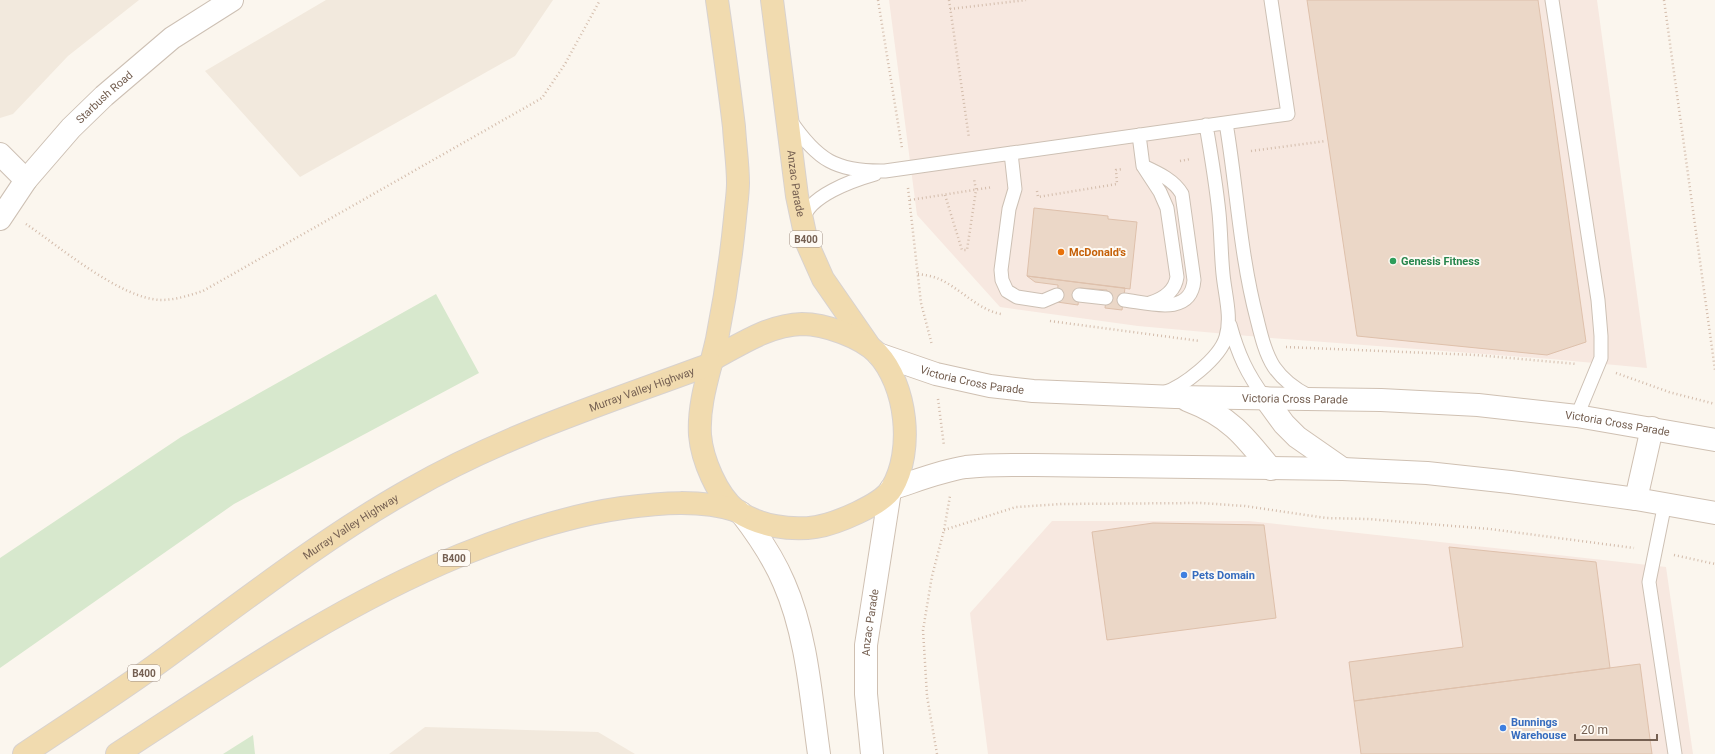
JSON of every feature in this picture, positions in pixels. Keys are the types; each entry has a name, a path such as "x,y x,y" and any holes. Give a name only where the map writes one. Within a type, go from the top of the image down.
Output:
{"main road":[{"name":"Starbush Road","path":"3,215 26,180 71,128 138,65 172,38 232,0"},
{"name":"B400","path":"717,0 732,108 738,182 728,276 701,415 701,444 715,483 727,500 739,512"},
{"name":"Anzac Parade","path":"772,0 797,196 811,253 823,279 874,351"},
{"path":"0,154 26,180"},
{"name":"B400","path":"116,754 263,658 327,620 404,580 485,546 557,522 605,511 636,506 689,503 719,506 739,512 761,522 783,527 806,528 841,520 861,510 891,490 898,472 902,455 905,425 903,410 894,382 888,368 874,351 853,338 829,328 800,324 770,330 712,361"},
{"name":"Victoria Cross Parade","path":"874,351 936,374 990,386 1058,393 1174,397 1314,398 1462,404 1577,416 1715,440"},
{"name":"Murray Valley Highway","path":"24,754 151,668 260,588 321,546 410,490 495,446 542,426 712,361"},
{"path":"1174,397 1202,406 1230,423 1248,440 1271,469"},
{"path":"1265,398 1284,424 1297,438 1344,469"},
{"path":"1636,499 1652,428"},
{"path":"891,490 951,470 966,467 1034,465 1344,469 1442,474 1510,482 1665,503 1715,513"},
{"name":"Anzac Parade","path":"872,754 866,694 866,645 891,490"},
{"path":"739,512 762,541 784,583 790,599 801,637 819,754"}],"lane":[{"path":"803,224 805,214 810,206 823,196 855,181 885,171 1288,114 1271,0"},
{"path":"1552,0 1598,300 1601,336 1601,358 1577,416"},
{"path":"786,113 810,145 834,165 850,169 885,171"},
{"path":"1226,123 1248,278 1264,346 1274,366 1284,379 1314,398"},
{"path":"1206,125 1219,214 1222,268 1229,320 1235,344 1244,366 1265,398"},
{"path":"1139,135 1143,166 1160,192 1167,208 1177,277 1172,289 1161,298 1150,303"},
{"path":"1011,153 1015,189 1009,210 1001,270 1002,280 1007,291 1017,297 1043,301 1057,295"},
{"path":"1124,300 1172,305 1182,302 1191,293 1194,280 1182,194 1168,180 1143,166"},
{"path":"1079,295 1106,298"},
{"path":"1146,395 1166,392 1187,381 1214,356 1224,343 1229,320"},
{"path":"1665,503 1649,582 1675,754"}],"path":[{"path":"3,215 90,270 138,295 161,300 180,298 203,291 542,98 565,64 600,0"},
{"path":"945,195 962,250 967,250 976,190 949,0"},
{"path":"950,10 1026,0"},
{"path":"1664,0 1714,368"},
{"path":"910,200 976,190"},
{"path":"918,274 938,278 971,300 996,313 1004,314"},
{"path":"1049,321 1224,343"},
{"path":"1264,346 1476,355 1598,366 1669,392 1715,404"},
{"path":"944,530 1016,507 1062,504 1201,503 1245,506 1326,518 1368,519 1490,530 1655,551 1715,564"}],"shaded area":[{"path":"0,0 139,0 68,56 13,114 0,118"},
{"path":"326,0 553,0 515,56 300,177 205,71"},
{"path":"889,0 1597,0 1647,368 1138,326 1000,307 917,215"},
{"path":"1052,521 1249,521 1666,567 1693,754 988,754 970,613"},
{"path":"425,727 598,732 635,754 389,754"}],"green space":[{"path":"436,294 479,373 234,504 0,668 0,558 181,437"},
{"path":"253,735 255,754 223,754"}],"building":[{"path":"1307,0 1538,0 1586,342 1547,355 1357,336"},
{"path":"1034,208 1108,216 1108,219 1137,222 1130,289 1027,276"},
{"path":"1027,276 1125,288 1122,310 1105,308 1107,290 1080,288 1078,305 1057,302 1058,285 1035,282"},
{"name":"Pets Domain","path":"1153,523 1264,525 1276,618 1107,640 1092,532"},
{"path":"1449,547 1596,562 1610,668 1354,701 1349,662 1463,647"},
{"name":"Bunnings Warehouse","path":"1640,664 1652,754 1361,754 1354,701"}],"place":[{"name":"McDonald's","path":"1061,252"},
{"name":"Genesis Fitness","path":"1393,261"},
{"name":"Pets Domain","path":"1184,575"},
{"name":"Bunnings Warehouse","path":"1503,728"}]}
